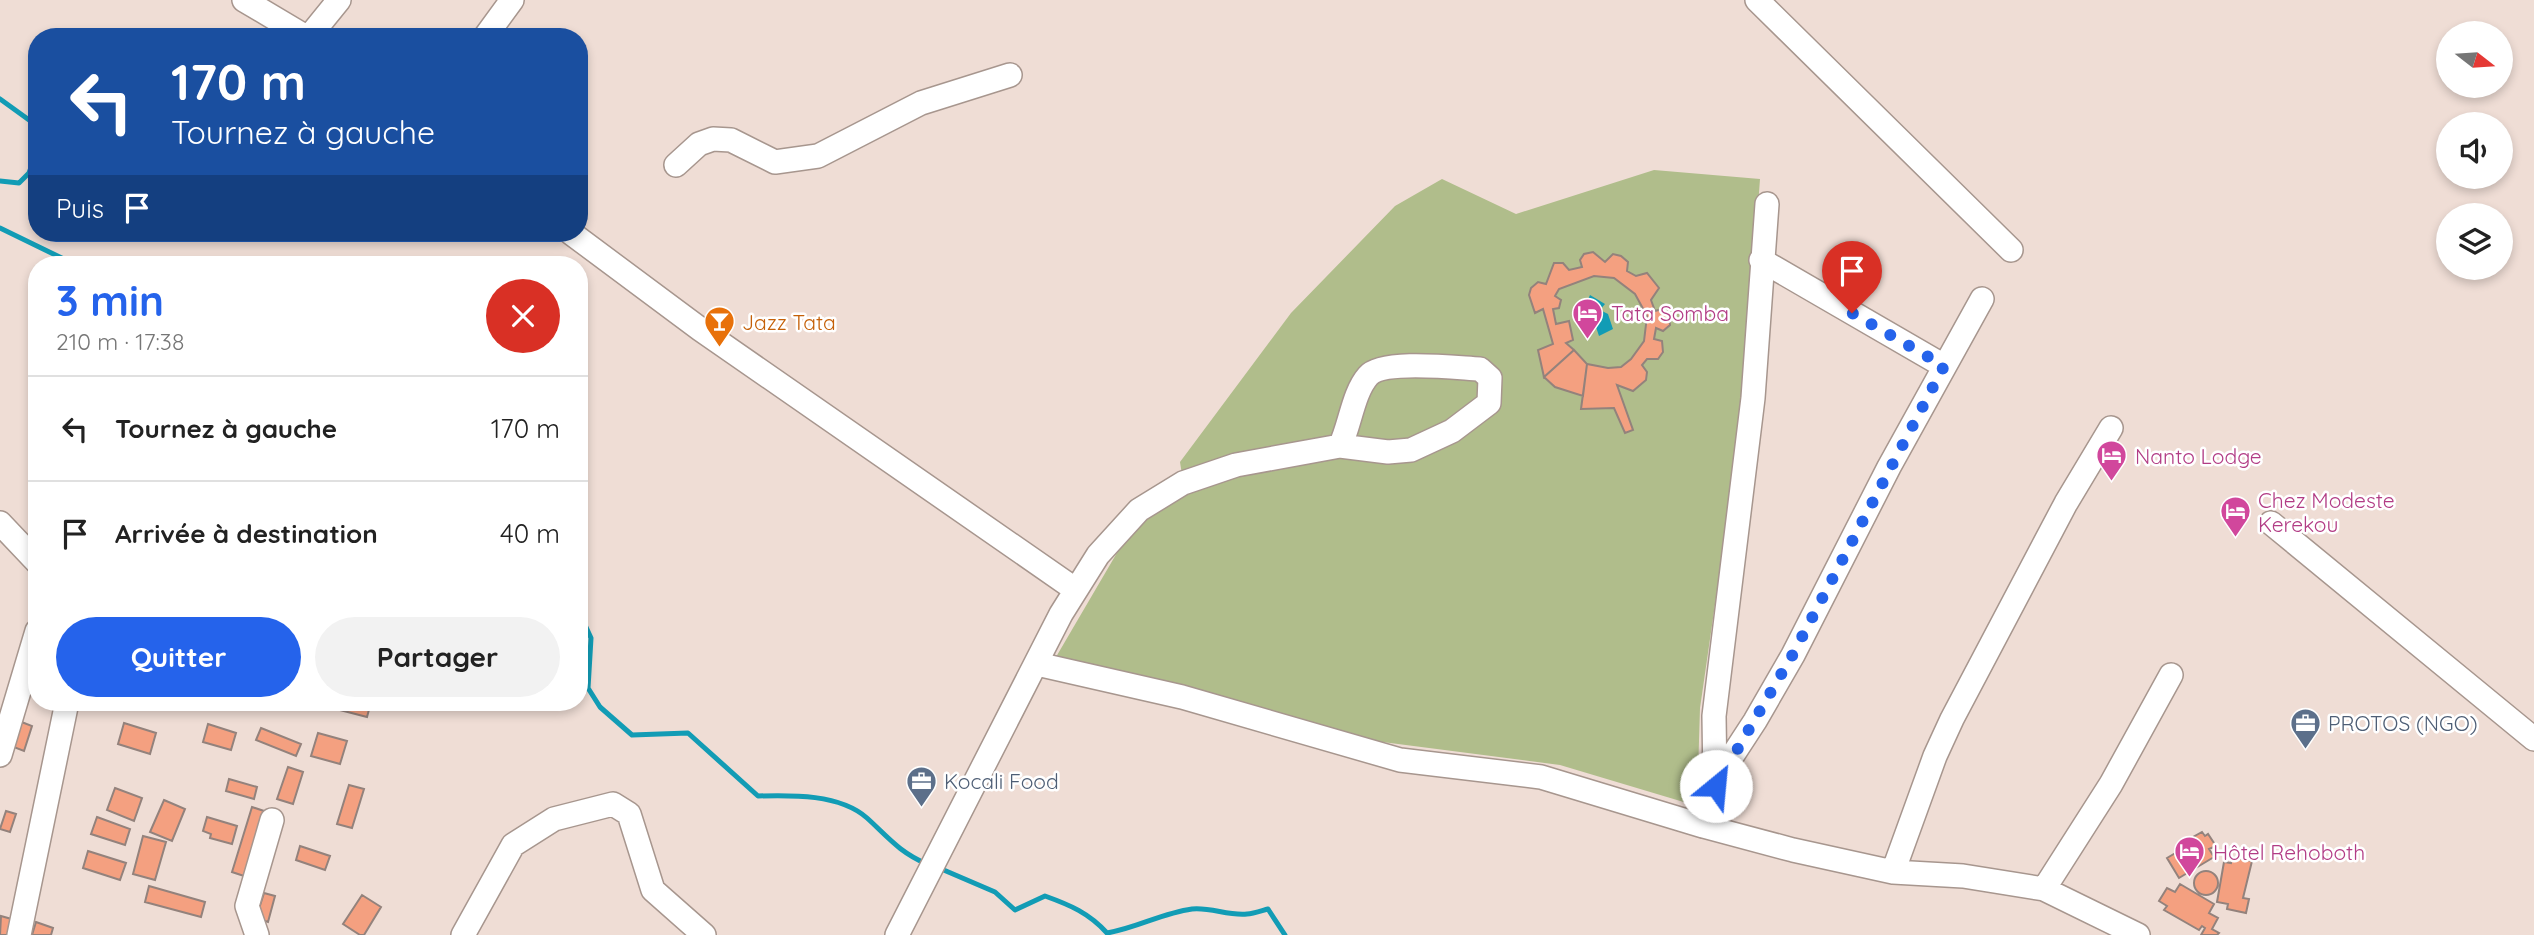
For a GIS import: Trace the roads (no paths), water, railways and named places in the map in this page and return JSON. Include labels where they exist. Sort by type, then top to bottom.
[{"type":"street","points":[[244,0],[292,28]]},
{"type":"street","points":[[316,28],[339,0]]},
{"type":"street","points":[[492,28],[512,0]]},
{"type":"street","points":[[1757,0],[2011,250]]},
{"type":"street","points":[[677,165],[699,144],[713,139],[731,141],[775,162],[818,156],[921,103],[1010,75]]},
{"type":"street","points":[[1716,786],[1714,716],[1753,398],[1767,204]]},
{"type":"street","points":[[583,242],[746,361],[1076,590]]},
{"type":"street","points":[[1761,260],[1944,366]]},
{"type":"street","points":[[1703,827],[1716,786],[1793,654],[1982,299]]},
{"type":"street","points":[[897,935],[1076,590],[1098,555],[1127,521],[1165,492],[1221,468],[1340,446],[1388,452],[1412,450],[1452,431],[1489,404],[1490,378],[1480,369],[1394,367],[1377,370],[1368,376],[1362,387],[1340,446]]},
{"type":"street","points":[[1893,872],[1935,756],[1952,719],[2066,503],[2111,428]]},
{"type":"street","points":[[0,523],[28,553]]},
{"type":"street","points":[[2271,523],[2534,739]]},
{"type":"street","points":[[0,755],[28,661]]},
{"type":"street","points":[[1037,664],[1182,697],[1400,760],[1541,777],[1703,827],[1893,872],[1963,876],[2045,889],[2138,935]]},
{"type":"street","points":[[2045,889],[2111,784],[2171,675]]},
{"type":"street","points":[[19,935],[65,711]]},
{"type":"street","points":[[463,935],[513,845],[554,820],[613,804],[629,814],[653,890],[704,935]]},
{"type":"street","points":[[257,935],[247,906],[272,820]]},
{"type":"water","points":[[1590,295],[1605,304],[1600,310],[1608,314],[1613,329],[1599,336],[1593,318],[1583,311]]},
{"type":"waterway","points":[[0,99],[28,119]]},
{"type":"waterway","points":[[0,181],[19,183],[28,174]]},
{"type":"waterway","points":[[0,228],[28,242]]},
{"type":"waterway","points":[[29,242],[58,256]]},
{"type":"waterway","points":[[588,632],[591,638],[588,688]]},
{"type":"waterway","points":[[588,688],[600,707],[632,735],[688,733],[758,796],[815,798],[843,804],[867,818],[901,849],[927,864]]},
{"type":"waterway","points":[[939,868],[995,892],[1015,910],[1045,896],[1054,899],[1086,915],[1107,933],[1192,909],[1240,914],[1252,914],[1268,909],[1285,935]]},
{"type":"place","name":"Tata Somba","points":[[1588,340]]},
{"type":"place","name":"Jazz Tata","points":[[719,349]]},
{"type":"place","name":"Nanto Lodge","points":[[2112,483]]},
{"type":"place","name":"Chez Modeste Kerekou","points":[[2235,539]]},
{"type":"place","name":"PROTOS (NGO)","points":[[2305,750]]},
{"type":"place","name":"Kocali Food","points":[[921,808]]},
{"type":"place","name":"Hôtel Rehoboth","points":[[2190,879]]}]
